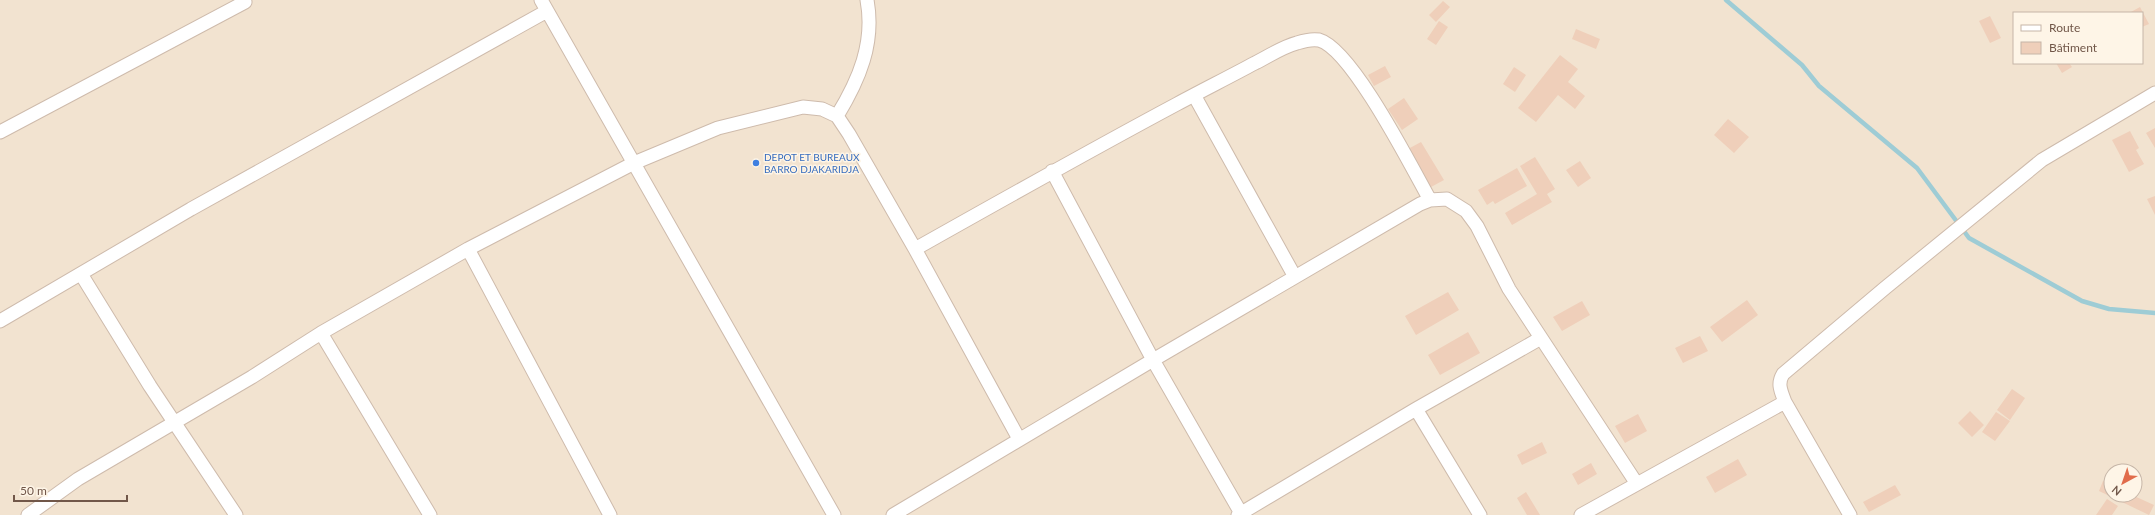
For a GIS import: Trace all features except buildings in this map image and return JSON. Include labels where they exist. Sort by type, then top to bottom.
[{"type":"street","points":[[838,116],[862,71],[868,35],[867,0]]},
{"type":"street","points":[[0,132],[246,2]]},
{"type":"street","points":[[0,320],[544,5],[834,515]]},
{"type":"street","points":[[915,249],[1052,171],[1194,95],[1296,43],[1318,40],[1327,43],[1358,75],[1430,200]]},
{"type":"street","points":[[1850,515],[1785,402],[1779,388],[1779,383],[1783,374],[1885,288],[2042,160],[2155,93]]},
{"type":"street","points":[[1194,95],[1295,277]]},
{"type":"street","points":[[28,515],[78,479],[174,421],[252,377],[321,333],[468,249],[634,163],[718,128],[803,107],[822,109],[838,116],[915,249],[1019,439]]},
{"type":"street","points":[[1052,171],[1153,360],[1241,514],[1416,409],[1541,338]]},
{"type":"street","points":[[892,515],[1153,360],[1430,200],[1447,200],[1466,211],[1477,226],[1509,289],[1637,484]]},
{"type":"street","points":[[468,249],[610,515]]},
{"type":"street","points":[[81,274],[124,344],[236,515]]},
{"type":"street","points":[[321,333],[430,515]]},
{"type":"street","points":[[1581,515],[1785,402]]},
{"type":"street","points":[[1416,409],[1480,515]]},
{"type":"shaded area","points":[[0,0],[2155,0],[2155,515],[0,515]]},
{"type":"waterway","points":[[1726,0],[1802,65],[1819,86],[1917,168],[1969,238],[2082,301],[2109,309],[2155,313]]},
{"type":"place","name":"DEPOT ET BUREAUX BARRO DJAKARIDJA","points":[[756,163]]}]
